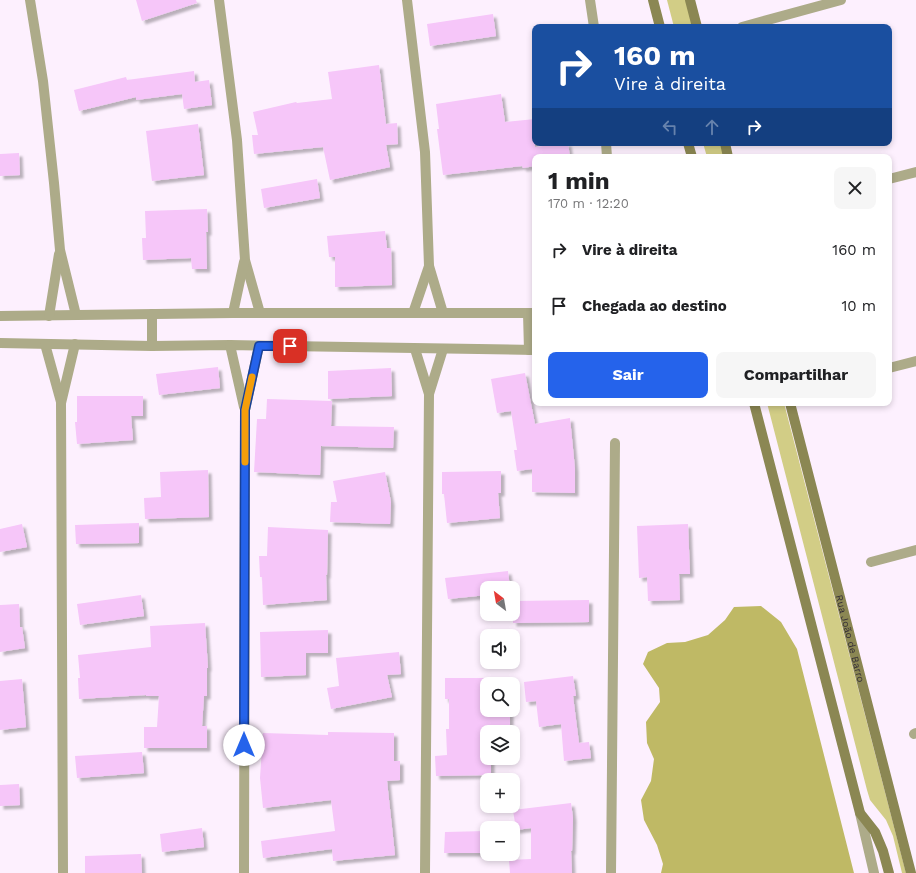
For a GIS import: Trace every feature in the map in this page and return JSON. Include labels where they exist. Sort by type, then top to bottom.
[{"type":"street","points":[[30,0],[43,80],[60,250],[76,315]]},
{"type":"street","points":[[219,0],[237,140],[245,260],[260,313]]},
{"type":"street","points":[[407,0],[425,152],[429,266],[443,313]]},
{"type":"street","points":[[590,0],[594,24]]},
{"type":"street","points":[[653,0],[659,24]]},
{"type":"street","points":[[690,0],[696,24]]},
{"type":"street","points":[[753,24],[841,0]]},
{"type":"street","points":[[892,178],[916,172]]},
{"type":"street","points":[[49,316],[60,250]]},
{"type":"street","points":[[233,313],[245,260]]},
{"type":"street","points":[[413,313],[429,266]]},
{"type":"street","points":[[0,316],[233,313],[532,313],[532,350],[230,345],[152,346],[0,344]]},
{"type":"street","points":[[152,314],[152,346]]},
{"type":"street","points":[[45,344],[61,403]]},
{"type":"street","points":[[63,873],[61,403],[76,344]]},
{"type":"street","points":[[230,345],[245,410]]},
{"type":"street","points":[[244,873],[245,410],[259,346]]},
{"type":"street","points":[[414,348],[429,394]]},
{"type":"street","points":[[425,873],[429,394],[443,349]]},
{"type":"street","points":[[892,367],[916,361]]},
{"type":"street","points":[[755,406],[860,813],[874,873]]},
{"type":"street","name":"Rua João de Barro","points":[[791,406],[911,873]]},
{"type":"street","points":[[610,873],[615,444]]},
{"type":"street","points":[[871,562],[916,550]]},
{"type":"street","points":[[860,813],[875,832],[883,851],[889,873]]},
{"type":"shaded area","points":[[667,0],[687,0],[693,24],[673,24]]},
{"type":"shaded area","points":[[704,146],[724,146],[725,154],[706,154]]},
{"type":"shaded area","points":[[768,406],[785,406],[906,873],[902,873],[893,836],[886,820],[870,800]]},
{"type":"shaded area","points":[[761,606],[781,622],[797,649],[854,873],[661,873],[663,864],[657,845],[644,820],[641,800],[651,781],[654,759],[647,743],[646,722],[660,702],[659,688],[643,664],[648,652],[667,643],[685,642],[708,635],[725,620],[734,607]]},
{"type":"building","points":[[136,0],[196,0],[197,3],[142,21]]},
{"type":"building","points":[[493,14],[496,36],[430,46],[427,24]]},
{"type":"building","points":[[379,65],[386,124],[397,123],[398,144],[386,145],[390,167],[330,180],[323,147],[254,154],[252,135],[258,135],[253,112],[296,102],[332,99],[328,72]]},
{"type":"building","points":[[194,71],[195,82],[209,80],[212,105],[184,109],[182,94],[136,100],[136,97],[79,111],[74,90],[126,77],[127,80]]},
{"type":"building","points":[[501,94],[505,122],[532,119],[532,146],[568,146],[570,154],[532,154],[532,166],[523,168],[522,166],[443,175],[437,129],[439,129],[436,104]]},
{"type":"building","points":[[198,124],[204,175],[152,181],[146,131]]},
{"type":"building","points":[[19,153],[20,175],[0,176],[0,154]]},
{"type":"building","points":[[317,179],[320,198],[264,208],[261,189]]},
{"type":"building","points":[[207,209],[207,269],[192,269],[191,258],[143,260],[142,238],[146,238],[145,211]]},
{"type":"building","points":[[385,231],[387,248],[391,248],[392,285],[335,287],[335,257],[329,257],[327,236]]},
{"type":"building","points":[[218,367],[220,388],[159,395],[156,374]]},
{"type":"building","points":[[391,368],[392,396],[328,399],[328,371]]},
{"type":"building","points":[[525,373],[535,424],[570,418],[575,469],[575,493],[532,492],[532,469],[517,471],[514,450],[517,450],[511,411],[497,413],[491,379]]},
{"type":"building","points":[[77,396],[143,396],[143,416],[131,416],[133,440],[77,444],[75,422],[77,422]]},
{"type":"building","points":[[267,399],[332,401],[331,426],[394,427],[393,448],[321,446],[320,475],[254,472],[257,419],[266,419]]},
{"type":"building","points":[[208,470],[209,517],[145,519],[144,498],[161,497],[160,472]]},
{"type":"building","points":[[501,471],[501,493],[498,493],[500,518],[447,523],[444,494],[442,494],[442,472]]},
{"type":"building","points":[[385,472],[391,502],[390,524],[330,522],[331,502],[337,502],[333,481]]},
{"type":"building","points":[[139,523],[139,543],[76,544],[75,525]]},
{"type":"building","points":[[22,524],[27,547],[0,552],[0,529]]},
{"type":"building","points":[[688,524],[690,574],[679,574],[680,600],[648,601],[647,577],[639,578],[637,526]]},
{"type":"building","points":[[268,527],[328,530],[326,575],[327,600],[263,605],[262,577],[260,577],[259,556],[267,556]]},
{"type":"building","points":[[508,571],[509,581],[480,581],[480,596],[448,599],[445,578]]},
{"type":"building","points":[[141,595],[144,616],[80,625],[77,604]]},
{"type":"building","points":[[589,600],[589,622],[513,623],[513,621],[520,621],[520,601]]},
{"type":"building","points":[[19,604],[20,627],[22,627],[25,648],[0,652],[0,605]]},
{"type":"building","points":[[205,623],[208,668],[207,696],[204,696],[202,726],[207,726],[207,748],[144,748],[144,727],[157,727],[159,696],[146,695],[79,699],[78,678],[80,678],[78,655],[151,647],[150,626]]},
{"type":"building","points":[[328,630],[328,653],[306,653],[306,675],[261,677],[260,632]]},
{"type":"building","points":[[399,652],[401,674],[387,675],[392,697],[331,709],[327,688],[339,686],[336,658]]},
{"type":"building","points":[[573,676],[576,696],[573,696],[579,743],[589,742],[591,758],[564,761],[561,724],[539,727],[536,701],[526,702],[524,682]]},
{"type":"building","points":[[445,678],[480,678],[480,717],[510,717],[510,725],[480,725],[480,765],[491,765],[491,773],[480,773],[480,775],[436,776],[435,756],[447,755],[446,729],[449,729],[449,699],[445,699]]},
{"type":"building","points":[[22,679],[26,727],[0,730],[0,681]]},
{"type":"building","points":[[328,732],[394,733],[394,761],[400,761],[400,780],[387,781],[395,855],[333,861],[332,849],[263,858],[261,841],[335,831],[331,800],[263,808],[260,778],[263,733],[328,735]]},
{"type":"building","points":[[142,752],[144,773],[77,778],[75,756]]},
{"type":"building","points":[[19,784],[20,805],[0,806],[0,785]]},
{"type":"building","points":[[571,803],[573,818],[571,851],[572,873],[510,873],[509,861],[531,859],[531,828],[520,829],[520,821],[515,821],[513,813],[520,813],[520,809]]},
{"type":"building","points":[[202,828],[204,847],[162,852],[160,834]]},
{"type":"building","points":[[480,831],[480,853],[444,853],[445,832]]},
{"type":"building","points":[[141,854],[142,873],[85,873],[85,856]]},
{"type":"slow traffic","points":[[245,462],[245,410],[252,377]]},
{"type":"route","points":[[244,745],[245,410],[259,346],[290,346]]}]
